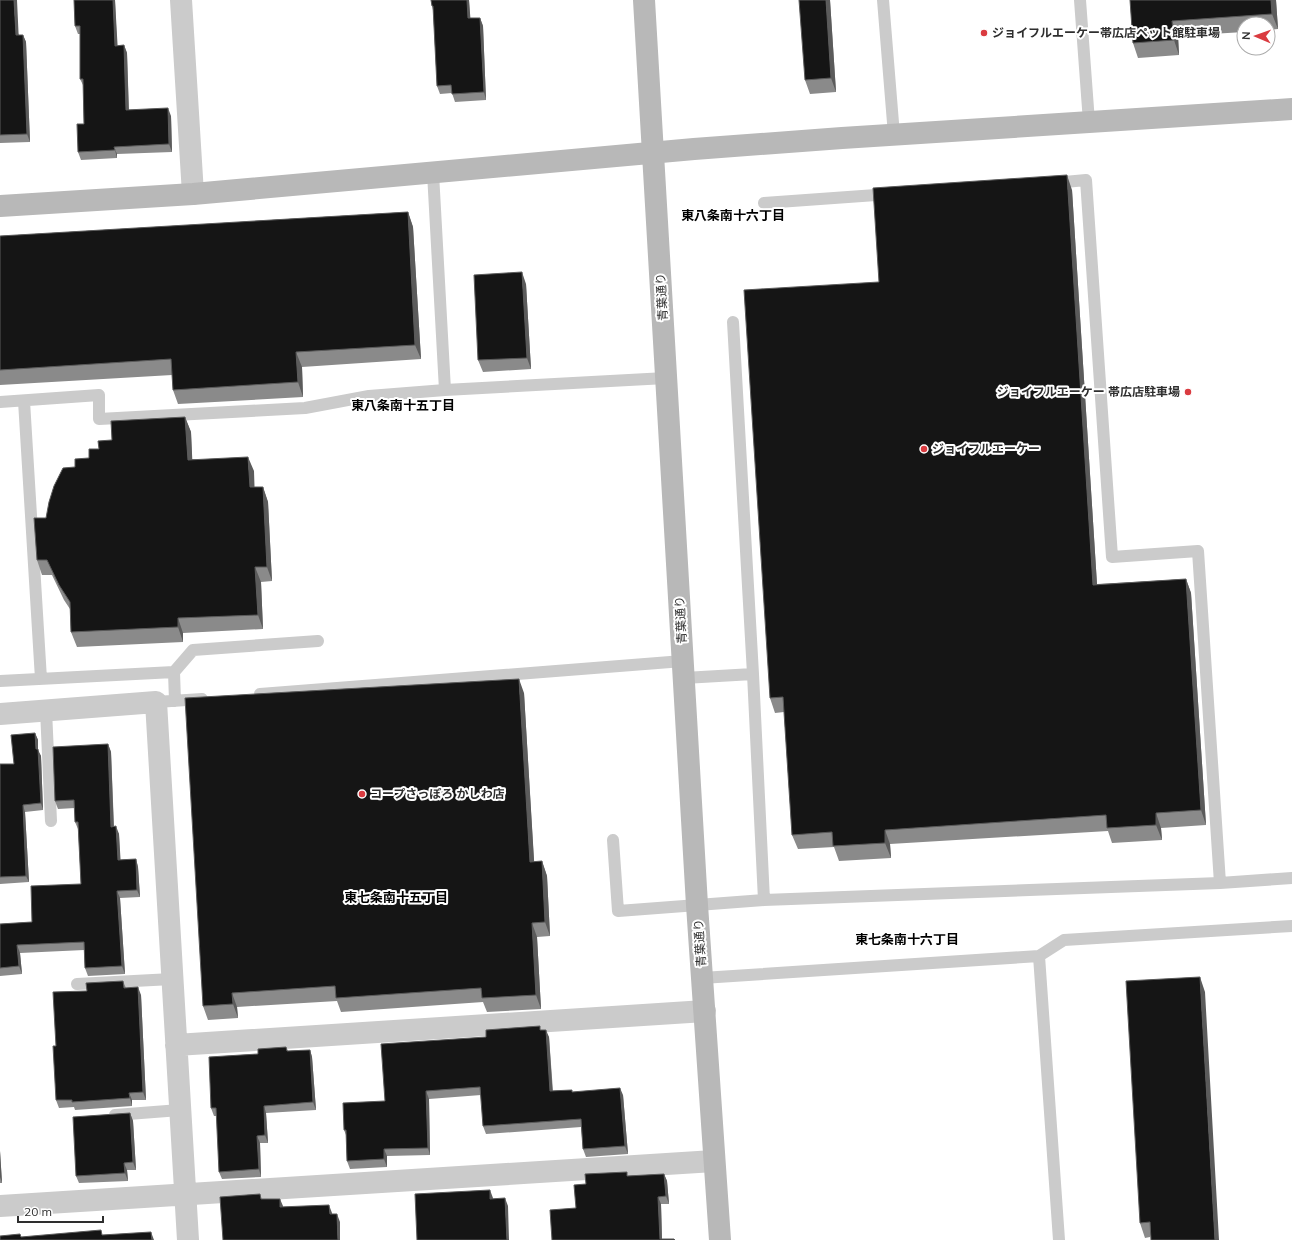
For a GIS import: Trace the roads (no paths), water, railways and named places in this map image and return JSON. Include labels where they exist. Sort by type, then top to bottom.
[{"type":"street","points":[[181,0],[193,194]]},
{"type":"street","name":"青葉通り","points":[[644,0],[697,905],[720,1240]]},
{"type":"street","points":[[0,206],[193,194],[654,152],[1292,109]]},
{"type":"street","points":[[0,714],[165,702],[172,979],[188,1240]]},
{"type":"street","points":[[176,1045],[704,1011]]},
{"type":"street","points":[[0,1206],[714,1161]]},
{"type":"lane","points":[[883,0],[894,135]]},
{"type":"lane","points":[[1080,0],[1089,122]]},
{"type":"lane","points":[[433,173],[445,390]]},
{"type":"lane","points":[[1039,184],[1086,180],[1112,557],[1198,551],[1220,882]]},
{"type":"lane","points":[[764,203],[906,193]]},
{"type":"lane","points":[[733,322],[754,674],[764,900]]},
{"type":"lane","points":[[0,402],[99,395],[99,419],[305,408],[369,396],[445,390],[666,378]]},
{"type":"lane","points":[[24,400],[41,679]]},
{"type":"lane","points":[[213,698],[165,702],[174,672],[194,650],[318,641]]},
{"type":"lane","points":[[251,695],[684,669],[754,674]]},
{"type":"lane","points":[[0,681],[174,672]]},
{"type":"lane","points":[[46,710],[51,821]]},
{"type":"lane","points":[[613,840],[618,911],[764,900],[1292,878]]},
{"type":"lane","points":[[702,978],[1039,956],[1064,940],[1292,926]]},
{"type":"lane","points":[[1039,956],[1059,1240]]},
{"type":"lane","points":[[77,984],[172,979]]},
{"type":"lane","points":[[103,1115],[180,1110]]},
{"type":"place","name":"ジョイフルエーケー帯広店ペット館駐車場","points":[[984,33]]},
{"type":"place","name":"ジョイフルエーケー 帯広店駐車場","points":[[1188,392]]},
{"type":"place","name":"ジョイフルエーケー","points":[[924,449]]},
{"type":"place","name":"コープさっぽろ かしわ店","points":[[362,794]]},
{"type":"district","name":"東八条南十六丁目","points":[[733,215]]},
{"type":"district","name":"東八条南十五丁目","points":[[403,405]]},
{"type":"district","name":"東七条南十五丁目","points":[[396,897]]},
{"type":"district","name":"東七条南十六丁目","points":[[907,939]]}]
